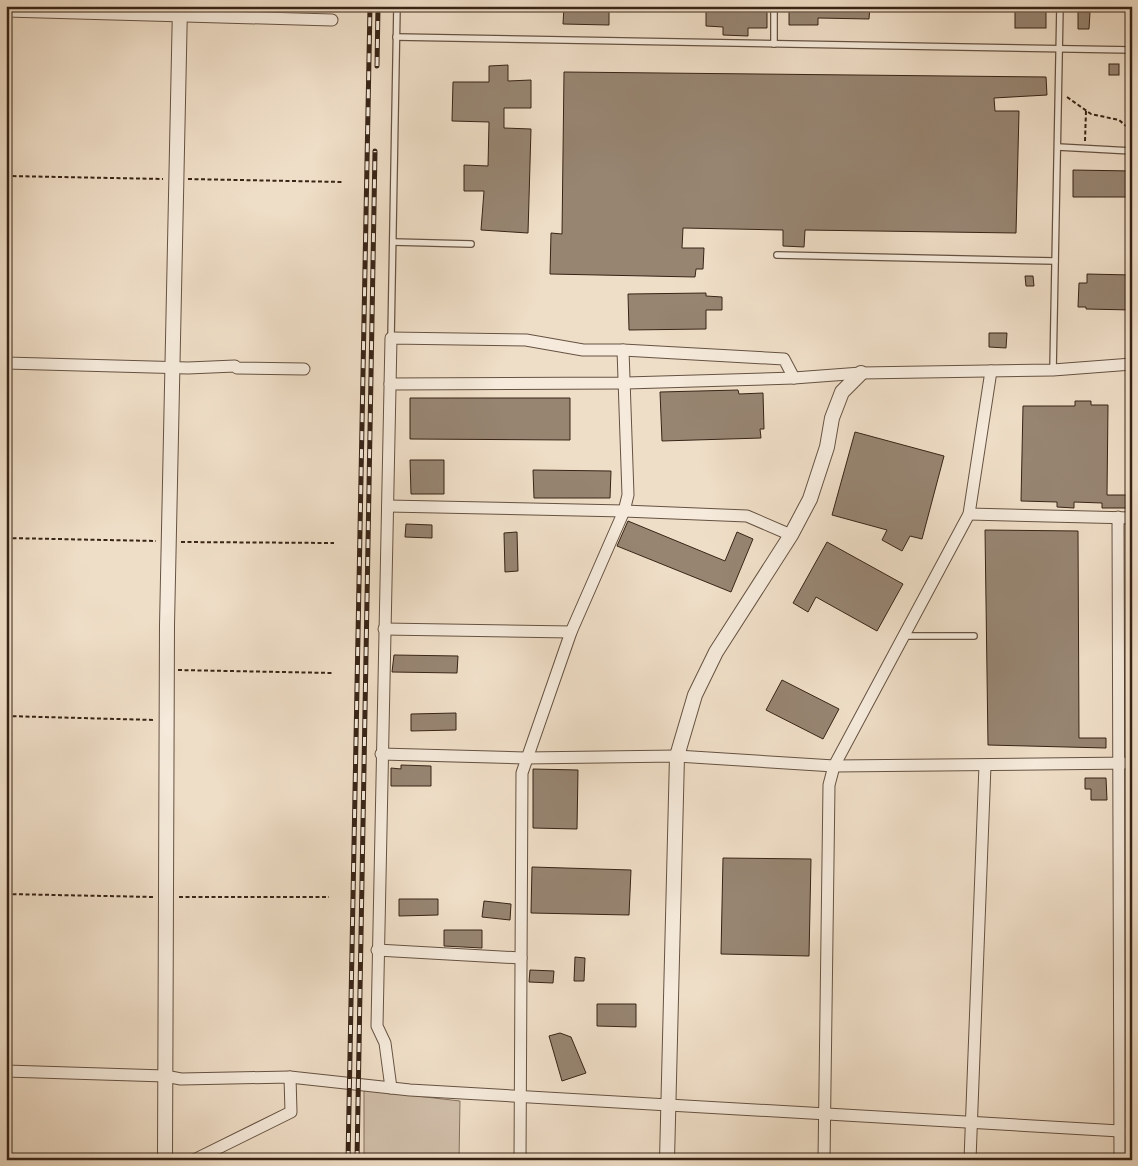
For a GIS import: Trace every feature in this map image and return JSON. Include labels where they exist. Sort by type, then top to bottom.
[{"type":"street","points":[[6,11],[180,11],[332,20]]},
{"type":"street","points":[[165,1160],[166,670],[180,11]]},
{"type":"street","points":[[392,1088],[385,1043],[377,1026],[377,950],[391,338],[526,340],[583,350],[623,350],[784,359],[794,378]]},
{"type":"street","points":[[520,1160],[522,773],[525,758],[571,632],[624,511],[628,495],[626,383],[623,350]]},
{"type":"street","points":[[6,363],[304,368]]},
{"type":"street","points":[[390,384],[626,383],[794,378],[861,373],[1053,370],[1132,364]]},
{"type":"street","points":[[824,1160],[829,785],[834,766],[970,514],[991,371]]},
{"type":"street","points":[[666,1160],[677,756],[695,695],[716,652],[791,535],[810,499],[827,447],[832,418],[842,392],[861,373]]},
{"type":"street","points":[[388,506],[624,511],[747,516],[791,535]]},
{"type":"street","points":[[970,514],[1132,518]]},
{"type":"street","points":[[1118,517],[1120,1131],[1126,1144],[1120,1160]]},
{"type":"street","points":[[384,629],[571,632]]},
{"type":"street","points":[[381,754],[525,758],[677,756],[834,766],[1132,763]]},
{"type":"street","points":[[970,1160],[985,765]]},
{"type":"street","points":[[377,950],[521,958]]},
{"type":"street","points":[[6,1072],[165,1076],[181,1079],[290,1077],[392,1088],[1120,1131]]},
{"type":"street","points":[[194,1160],[291,1112],[290,1077]]},
{"type":"lane","points":[[391,338],[397,6]]},
{"type":"lane","points":[[774,6],[774,44]]},
{"type":"lane","points":[[1053,370],[1060,6]]},
{"type":"lane","points":[[396,37],[1132,50]]},
{"type":"lane","points":[[1058,147],[1132,151]]},
{"type":"lane","points":[[393,242],[472,244]]},
{"type":"lane","points":[[777,255],[1055,261]]},
{"type":"lane","points":[[904,636],[974,636]]},
{"type":"path","points":[[1059,95],[1071,98],[1086,111],[1119,120],[1132,131]]},
{"type":"path","points":[[1084,148],[1086,111]]},
{"type":"path","points":[[166,670],[333,673]]},
{"type":"path","points":[[6,716],[166,721]]},
{"type":"shaded area","points":[[364,1090],[460,1101],[459,1160],[364,1160]]},
{"type":"building","points":[[564,6],[609,6],[609,25],[563,24]]},
{"type":"building","points":[[706,6],[767,6],[767,28],[748,28],[748,36],[723,35],[723,27],[706,26]]},
{"type":"building","points":[[789,6],[870,6],[869,19],[818,18],[818,25],[789,25]]},
{"type":"building","points":[[1015,6],[1046,6],[1046,28],[1015,28]]},
{"type":"building","points":[[1078,12],[1090,12],[1089,29],[1078,29]]},
{"type":"building","points":[[1109,64],[1119,64],[1119,75],[1109,75]]},
{"type":"building","points":[[508,65],[508,81],[531,80],[531,108],[504,108],[504,128],[531,129],[528,233],[481,230],[484,191],[464,191],[464,165],[488,166],[489,122],[452,121],[453,82],[489,82],[489,66]]},
{"type":"building","points":[[564,72],[1046,77],[1047,95],[994,98],[995,111],[1019,111],[1016,233],[805,230],[804,247],[783,246],[783,230],[683,228],[682,248],[704,248],[703,269],[696,269],[695,277],[550,274],[551,233],[562,234]]},
{"type":"building","points":[[1073,170],[1132,171],[1132,197],[1073,197]]},
{"type":"building","points":[[1087,274],[1132,275],[1132,310],[1086,309],[1086,307],[1078,307],[1079,283],[1087,283]]},
{"type":"building","points":[[1025,276],[1033,276],[1034,286],[1026,286]]},
{"type":"building","points":[[706,293],[706,296],[722,297],[722,310],[706,310],[706,329],[629,330],[628,294]]},
{"type":"building","points":[[989,333],[1007,333],[1006,348],[989,347]]},
{"type":"building","points":[[738,390],[739,394],[763,393],[764,429],[760,429],[761,438],[662,441],[660,392]]},
{"type":"building","points":[[410,398],[570,398],[570,440],[410,439]]},
{"type":"building","points":[[1075,401],[1091,401],[1091,405],[1108,405],[1107,495],[1132,495],[1132,508],[1102,508],[1102,503],[1074,502],[1074,508],[1057,507],[1057,502],[1021,501],[1023,406],[1075,406]]},
{"type":"building","points":[[855,432],[944,456],[922,539],[910,536],[902,551],[882,540],[887,530],[832,515]]},
{"type":"building","points":[[410,460],[444,460],[444,494],[411,494]]},
{"type":"building","points":[[533,470],[611,471],[610,498],[534,498]]},
{"type":"building","points":[[628,521],[725,561],[737,532],[753,539],[731,592],[617,546]]},
{"type":"building","points":[[406,524],[432,525],[432,538],[405,537]]},
{"type":"building","points":[[985,530],[1078,531],[1079,738],[1106,738],[1106,748],[988,745]]},
{"type":"building","points":[[517,532],[518,571],[505,572],[504,533]]},
{"type":"building","points":[[827,542],[903,584],[877,631],[816,597],[808,612],[793,603]]},
{"type":"building","points":[[394,655],[458,656],[457,673],[392,672]]},
{"type":"building","points":[[782,680],[839,709],[823,739],[766,710]]},
{"type":"building","points":[[456,713],[456,730],[411,731],[411,714]]},
{"type":"building","points":[[401,765],[431,766],[431,786],[391,786],[391,768],[401,769]]},
{"type":"building","points":[[533,769],[578,770],[577,829],[533,828]]},
{"type":"building","points":[[1085,778],[1106,778],[1107,800],[1091,800],[1091,789],[1085,789]]},
{"type":"building","points":[[723,858],[811,859],[809,956],[721,954]]},
{"type":"building","points":[[532,867],[631,870],[629,915],[531,913]]},
{"type":"building","points":[[399,899],[438,899],[438,915],[399,916]]},
{"type":"building","points":[[484,901],[511,904],[510,920],[482,917]]},
{"type":"building","points":[[444,930],[482,930],[482,948],[444,946]]},
{"type":"building","points":[[575,957],[585,958],[584,981],[574,981]]},
{"type":"building","points":[[530,970],[554,971],[553,983],[529,982]]},
{"type":"building","points":[[597,1004],[636,1004],[636,1027],[597,1026]]},
{"type":"building","points":[[560,1033],[571,1037],[586,1073],[562,1081],[549,1036]]},
{"type":"railway","points":[[348,1160],[370,6]]},
{"type":"railway","points":[[377,66],[378,6]]},
{"type":"railway","points":[[357,1160],[375,151]]}]
